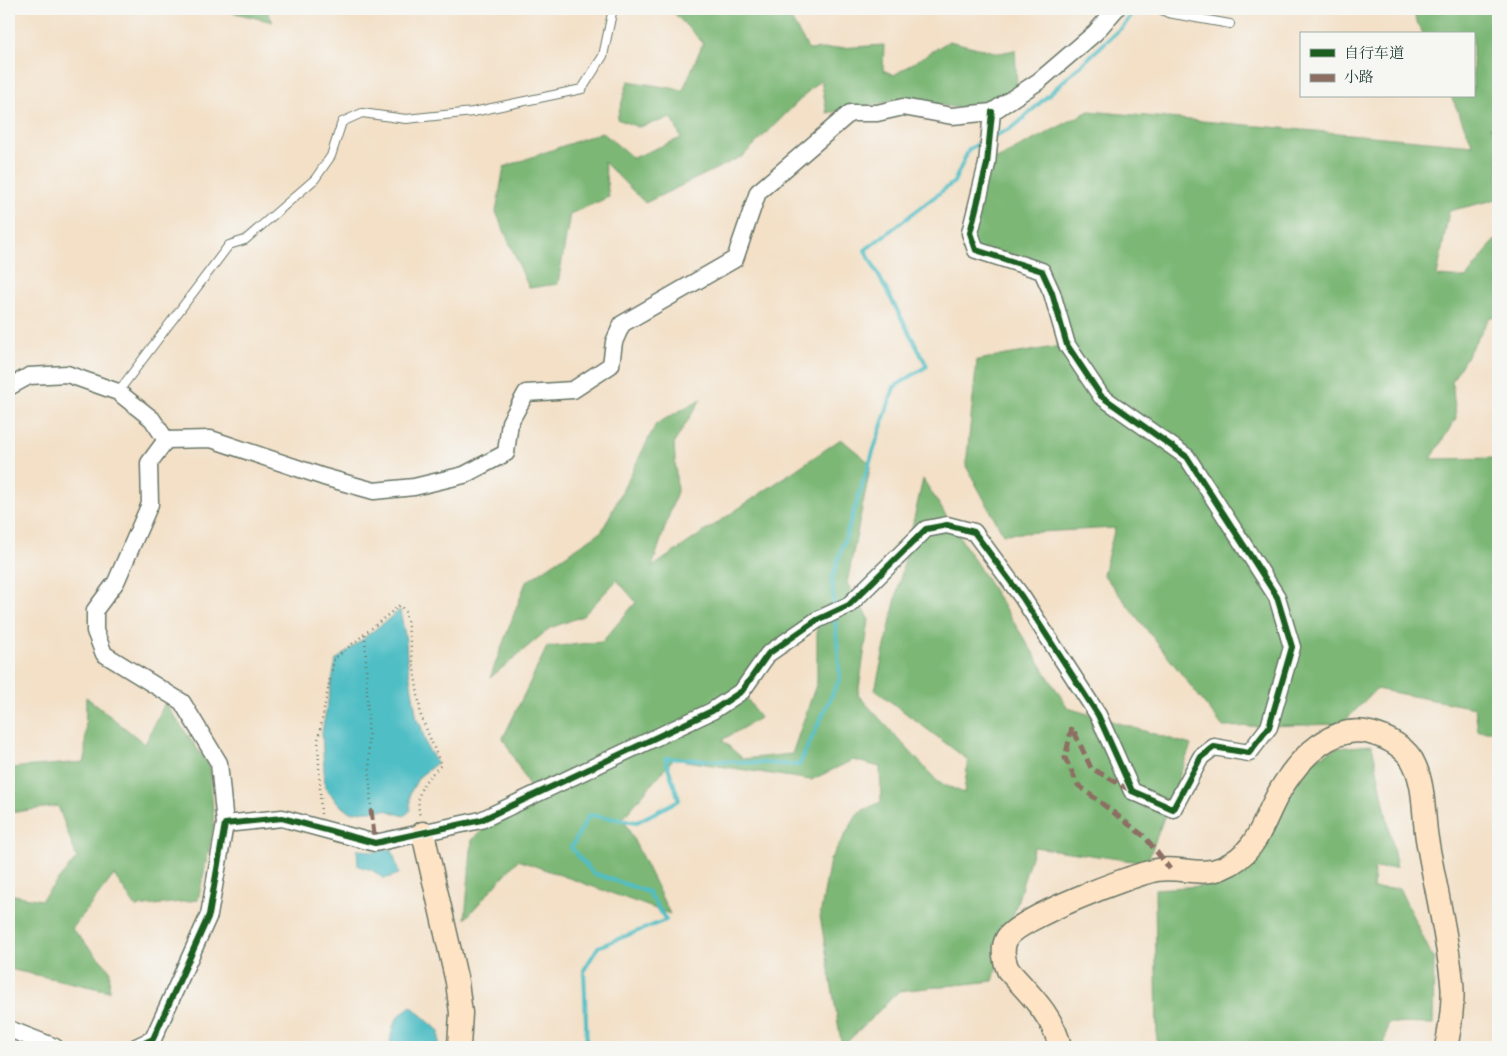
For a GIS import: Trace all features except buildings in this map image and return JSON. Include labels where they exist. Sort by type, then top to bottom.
[{"type":"street","points":[[166,440],[210,439],[324,477],[374,491],[414,487],[464,475],[506,453],[510,422],[526,393],[573,390],[611,365],[614,342],[622,324],[734,259],[758,192],[850,113],[877,112],[903,107],[952,116],[992,112],[1053,69],[1095,33],[1116,9]]},
{"type":"street","points":[[225,824],[282,818],[375,843],[481,820],[712,711],[742,691],[768,654],[817,620],[849,605],[926,529],[947,525],[974,532],[1022,597],[1098,715],[1132,791],[1173,809],[1201,757],[1214,748],[1249,753],[1270,727],[1292,647],[1277,597],[1186,457],[1101,396],[1067,345],[1052,293],[1042,270],[976,250],[970,233],[987,164],[992,112]]},
{"type":"street","points":[[9,387],[29,376],[66,374],[118,392],[152,419],[166,440]]},
{"type":"street","points":[[136,1047],[153,1039],[209,915],[225,824],[219,763],[182,702],[104,654],[95,631],[95,610],[116,582],[150,504],[149,463],[166,440]]},
{"type":"street","points":[[1060,1047],[1055,1028],[1048,1015],[1008,970],[1004,961],[1004,949],[1008,937],[1021,925],[1083,896],[1138,875],[1170,869],[1204,873],[1221,869],[1238,860],[1250,850],[1283,784],[1307,756],[1331,737],[1354,730],[1386,738],[1404,751],[1415,764],[1420,780],[1428,846],[1452,983],[1446,1047]]},
{"type":"street","points":[[423,833],[457,982],[461,1013],[459,1047]]},
{"type":"street","points":[[9,1029],[55,1047]]},
{"type":"lane","points":[[118,392],[229,245],[245,240],[315,179],[331,156],[342,122],[362,113],[406,119],[473,112],[582,89],[603,56],[614,9]]},
{"type":"lane","points":[[1160,9],[1168,13],[1230,24]]},
{"type":"path","points":[[322,829],[318,740],[334,659],[366,635],[400,605],[406,613],[421,716],[441,765],[425,780],[417,802],[423,833]]},
{"type":"path","points":[[366,635],[371,810]]},
{"type":"green space","points":[[226,9],[266,9],[273,22],[227,11]]},
{"type":"green space","points":[[785,9],[809,50],[884,45],[883,70],[894,75],[949,41],[999,53],[1015,50],[1017,86],[987,103],[958,108],[904,99],[827,113],[821,79],[743,156],[645,203],[604,162],[609,197],[570,214],[558,284],[529,288],[496,212],[504,167],[602,132],[633,158],[681,138],[672,118],[638,127],[617,119],[628,81],[683,90],[703,43],[671,10]]},
{"type":"green space","points":[[1412,9],[1498,9],[1498,129],[1490,127],[1498,138],[1498,199],[1449,211],[1437,276],[1466,278],[1495,240],[1498,240],[1498,319],[1490,317],[1452,381],[1456,418],[1431,459],[1498,458],[1498,731],[1478,731],[1475,708],[1376,689],[1342,724],[1223,727],[1103,574],[1115,528],[1003,534],[966,466],[977,360],[1066,345],[1042,271],[976,250],[970,233],[987,164],[1089,111],[1473,145],[1452,98],[1474,98],[1474,32],[1421,32]]},
{"type":"green space","points":[[701,399],[674,443],[677,491],[652,567],[841,439],[871,464],[847,583],[869,620],[858,695],[938,782],[964,793],[968,760],[875,690],[923,479],[1068,708],[1191,745],[1147,863],[1034,847],[993,981],[899,991],[842,1047],[820,916],[830,860],[859,812],[881,802],[880,767],[853,760],[811,780],[673,759],[623,818],[670,914],[518,860],[465,919],[472,840],[529,786],[503,738],[547,647],[602,642],[636,602],[617,580],[583,616],[550,628],[490,678],[526,582],[602,531],[656,424]],"holes":[[[817,620],[817,682],[792,754],[743,759],[722,740],[760,718],[742,691],[768,654]]]},
{"type":"green space","points":[[86,697],[145,744],[165,703],[210,767],[214,826],[198,900],[136,907],[114,875],[72,929],[110,970],[109,991],[9,969],[9,894],[41,900],[77,858],[58,806],[9,813],[9,768],[85,762]]},
{"type":"green space","points":[[1372,745],[1397,867],[1374,869],[1373,889],[1399,888],[1434,960],[1433,1024],[1388,1023],[1384,1047],[1157,1047],[1155,889],[1201,886],[1238,872],[1292,788],[1313,761],[1336,748]]},
{"type":"water","points":[[400,610],[417,720],[421,726],[427,747],[437,763],[419,777],[410,793],[410,811],[404,816],[386,810],[350,812],[340,805],[325,788],[322,732],[336,660]]},
{"type":"water","points":[[357,849],[374,852],[392,849],[399,874],[384,879],[372,870],[358,866]]},
{"type":"water","points":[[411,1006],[439,1031],[439,1047],[396,1047],[390,1042],[396,1021]]},
{"type":"waterway","points":[[995,136],[1015,126],[1124,25],[1136,9]]},
{"type":"waterway","points":[[834,607],[832,579],[894,387],[927,366],[865,250],[954,182],[969,149],[984,141]]},
{"type":"waterway","points":[[587,1047],[584,970],[598,947],[666,920],[648,892],[593,873],[571,848],[589,815],[637,822],[679,800],[665,758],[799,765],[840,678],[835,616]]},
{"type":"marked path","points":[[1130,790],[1091,768],[1072,727],[1065,758],[1078,785],[1145,837],[1170,869]]},
{"type":"marked path","points":[[371,810],[375,843]]},
{"type":"cycle path","points":[[136,1047],[153,1039],[209,915],[225,824],[282,818],[375,843],[481,820],[712,711],[742,691],[768,654],[817,620],[849,605],[926,529],[947,525],[974,532],[1022,597],[1098,715],[1132,791],[1173,809],[1201,757],[1214,747],[1249,753],[1269,727],[1292,647],[1277,597],[1187,457],[1101,396],[1067,345],[1052,293],[1042,271],[976,250],[970,233],[987,164],[992,112]]}]
